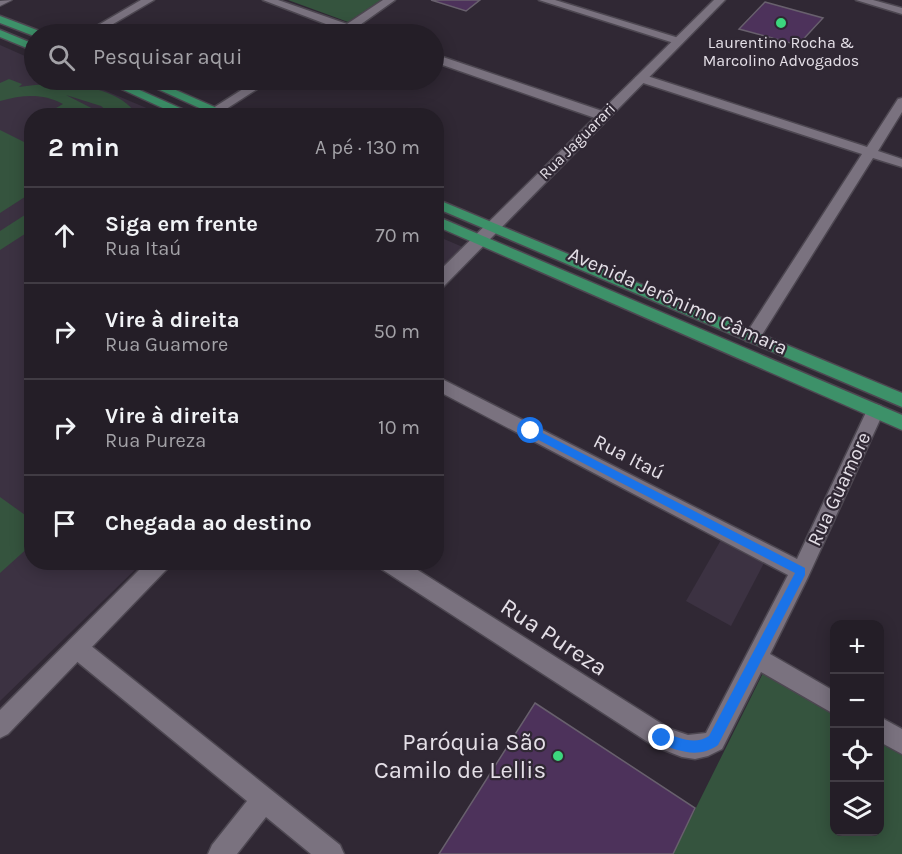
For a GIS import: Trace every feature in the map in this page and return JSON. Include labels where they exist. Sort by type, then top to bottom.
[{"type":"main road","points":[[0,19],[24,28]]},
{"type":"main road","points":[[0,33],[24,44]]},
{"type":"main road","points":[[131,90],[173,108]]},
{"type":"main road","points":[[168,90],[211,108]]},
{"type":"main road","name":"Avenida Jerônimo Câmara","points":[[444,208],[486,233],[902,423]]},
{"type":"main road","name":"Avenida Jerônimo Câmara","points":[[444,222],[486,233],[752,337],[902,400]]},
{"type":"street","points":[[107,24],[149,0]]},
{"type":"street","points":[[268,0],[324,24]]},
{"type":"street","points":[[354,24],[390,0]]},
{"type":"street","points":[[544,0],[678,41]]},
{"type":"street","name":"Rua Jaguarari","points":[[444,276],[720,0]]},
{"type":"street","points":[[861,0],[902,11]]},
{"type":"street","points":[[444,61],[603,116]]},
{"type":"street","points":[[640,78],[902,163]]},
{"type":"street","points":[[219,108],[249,90]]},
{"type":"street","points":[[752,337],[902,102]]},
{"type":"street","name":"Rua Itaú","points":[[444,386],[801,571]]},
{"type":"street","name":"Rua Guamore","points":[[696,747],[707,746],[714,741],[801,571],[875,411]]},
{"type":"street","points":[[0,726],[153,570]]},
{"type":"street","name":"Rua Pureza","points":[[399,570],[655,734],[675,744],[696,747]]},
{"type":"street","points":[[77,648],[331,854]]},
{"type":"street","points":[[757,658],[830,701]]},
{"type":"street","points":[[884,732],[902,742]]},
{"type":"street","points":[[221,854],[264,799]]},
{"type":"lane","points":[[0,4],[8,0]]},
{"type":"shaded area","points":[[0,45],[24,56],[24,90],[104,90],[146,108],[24,108],[24,570],[135,570],[0,701]]},
{"type":"shaded area","points":[[444,239],[465,248],[444,269]]},
{"type":"shaded area","points":[[721,540],[764,563],[731,626],[686,601]]},
{"type":"green space","points":[[288,0],[381,0],[348,22]]},
{"type":"green space","points":[[9,79],[22,84],[19,87],[24,86],[24,90],[99,90],[114,96],[131,108],[103,108],[66,95],[91,108],[56,108],[63,104],[48,98],[32,96],[0,101],[0,83]]},
{"type":"green space","points":[[0,130],[24,142],[24,198],[0,213]]},
{"type":"green space","points":[[24,216],[24,235],[0,250],[0,231]]},
{"type":"green space","points":[[0,497],[24,514],[24,551],[0,573]]},
{"type":"green space","points":[[763,673],[830,712],[830,836],[884,836],[884,743],[902,754],[902,854],[673,854]]},
{"type":"building","points":[[431,0],[480,0],[466,11]]},
{"type":"building","name":"Laurentino Rocha & Marcolino Advogados","points":[[765,2],[823,18],[798,45],[739,29]]},
{"type":"building","name":"Paróquia São Camilo de Lellis","points":[[535,703],[695,808],[673,854],[439,854]]},
{"type":"place","name":"Laurentino Rocha & Marcolino Advogados","points":[[781,23]]},
{"type":"place","name":"Paróquia São Camilo de Lellis","points":[[558,756]]},
{"type":"route","points":[[531,431],[801,571],[714,741],[707,746],[686,747],[662,738]]}]
